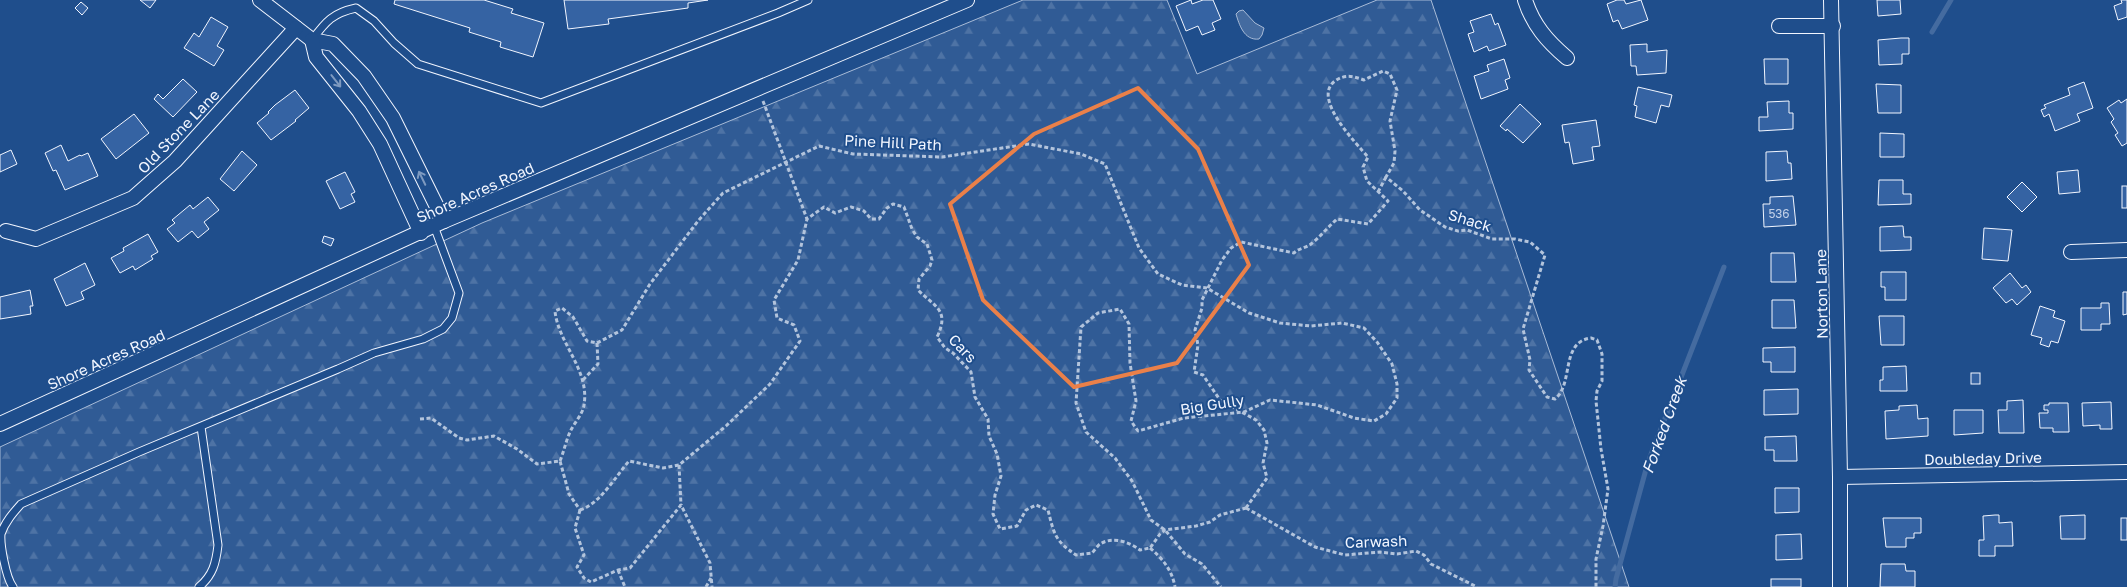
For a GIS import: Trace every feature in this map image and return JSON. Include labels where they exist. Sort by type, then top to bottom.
[{"type":"street","points":[[260,0],[312,40],[333,44],[364,76],[393,118],[433,227]]},
{"type":"street","name":"Shore Acres Road","points":[[0,424],[433,227],[967,0]]},
{"type":"street","points":[[1525,0],[1530,17],[1540,32],[1567,58]]},
{"type":"street","name":"Norton Lane","points":[[1831,0],[1840,477],[1840,587]]},
{"type":"street","points":[[1779,26],[1832,26]]},
{"type":"street","name":"Old Stone Lane","points":[[6,231],[36,239],[133,198],[176,162],[296,28]]},
{"type":"street","points":[[312,40],[316,56],[359,110],[433,227]]},
{"type":"street","points":[[2071,252],[2127,250]]},
{"type":"street","name":"Doubleday Drive","points":[[1840,477],[2127,472]]},
{"type":"lane","points":[[312,40],[326,22],[340,12],[356,8],[374,21],[394,44],[418,64],[541,103],[778,14],[808,0]]},
{"type":"lane","points":[[13,587],[7,580],[1,535],[9,518],[21,504],[374,354],[424,339],[443,329],[452,318],[458,293],[433,227]]},
{"type":"lane","points":[[199,587],[207,580],[216,565],[218,545],[201,426]]},
{"type":"path","points":[[1175,587],[1172,576],[1162,558],[1150,548],[1160,534],[1165,530],[1210,522],[1220,514],[1246,508],[1267,478],[1263,463],[1267,443],[1264,430],[1256,420],[1220,400],[1203,375],[1194,372],[1198,345],[1195,330],[1202,308],[1202,300],[1222,260],[1231,248],[1241,242],[1294,253],[1299,248],[1310,245],[1319,234],[1338,219],[1368,224],[1388,201],[1378,192],[1367,181],[1362,167],[1368,157],[1346,133],[1332,112],[1329,92],[1332,83],[1341,77],[1352,76],[1364,80],[1383,72],[1390,74],[1397,90],[1390,121],[1395,151],[1394,163],[1378,192]]},
{"type":"path","points":[[580,510],[596,499],[629,461],[663,468],[679,465],[726,426],[770,384],[800,341],[794,325],[777,318],[774,300],[798,260],[808,219],[757,89]]},
{"type":"path","name":"Pine Hill Path","points":[[597,343],[622,330],[656,276],[723,193],[819,146],[853,154],[942,157],[1029,144],[1081,154],[1105,164],[1139,248],[1158,274],[1182,284],[1207,288]]},
{"type":"path","name":"Shack","points":[[1386,177],[1403,191],[1420,210],[1445,227],[1458,231],[1467,230],[1492,239],[1515,239],[1530,242],[1545,255],[1523,330],[1530,360],[1529,370],[1547,398],[1555,399],[1564,390],[1570,358],[1579,342],[1591,338],[1597,340],[1600,345],[1603,374],[1596,401],[1601,449],[1608,489],[1596,559],[1596,587]]},
{"type":"path","name":"Cars","points":[[808,219],[824,206],[835,214],[850,207],[864,211],[870,219],[879,219],[887,208],[893,204],[904,207],[912,229],[917,237],[927,244],[932,260],[930,266],[919,279],[918,290],[941,310],[943,319],[937,337],[945,348],[953,353],[971,372],[975,397],[988,419],[989,436],[997,454],[1001,476],[995,495],[993,514],[1000,529],[1017,526],[1026,510],[1036,505],[1048,510],[1054,534],[1062,545],[1076,555],[1092,553],[1101,543],[1127,540],[1140,550],[1150,548]]},
{"type":"path","name":"Big Gully","points":[[1207,288],[1249,313],[1280,323],[1311,326],[1342,323],[1364,328],[1377,342],[1392,364],[1397,384],[1397,398],[1386,414],[1374,421],[1354,418],[1317,405],[1270,400],[1244,412],[1184,418],[1138,431],[1131,421],[1136,401],[1130,363],[1129,324],[1120,309],[1098,313],[1081,327],[1076,404],[1086,432],[1115,458],[1132,481],[1151,520],[1165,530],[1185,554],[1202,564],[1221,587]]},
{"type":"path","points":[[580,510],[569,494],[560,461],[570,432],[584,405],[583,380],[568,345],[556,325],[555,311],[562,308],[573,317],[587,341],[597,343],[598,364],[583,380]]},
{"type":"path","points":[[420,419],[431,418],[459,438],[467,440],[494,436],[517,449],[537,464],[560,461]]},
{"type":"path","points":[[679,465],[681,505],[710,563],[712,587]]},
{"type":"path","points":[[580,510],[575,528],[584,555],[577,567],[584,578],[591,582],[618,570],[630,568],[681,505]]},
{"type":"path","name":"Carwash","points":[[1246,508],[1315,547],[1346,555],[1380,552],[1397,554],[1416,551],[1424,555],[1431,564],[1477,587]]},
{"type":"path","points":[[618,570],[625,587]]},
{"type":"path","points":[[706,587],[711,578]]},
{"type":"highlighted area","points":[[1138,88],[1198,149],[1249,265],[1177,363],[1074,387],[983,300],[950,204],[1034,134]]},
{"type":"green space","points":[[1023,0],[1167,0],[1197,74],[1377,0],[1431,0],[1629,587],[0,587],[0,447],[482,223]]},
{"type":"shaded area","points":[[1243,10],[1255,23],[1264,28],[1259,39],[1246,35],[1243,31],[1236,14]]},
{"type":"building","points":[[140,0],[156,0],[150,8]]},
{"type":"building","points":[[395,0],[484,0],[513,9],[511,13],[544,23],[533,57],[500,47],[501,42],[469,32],[470,28],[394,4]]},
{"type":"building","points":[[564,0],[708,0],[688,3],[688,8],[608,19],[609,24],[568,29]]},
{"type":"building","points":[[1191,0],[1192,4],[1203,0],[1213,0],[1221,19],[1212,23],[1215,30],[1202,35],[1198,26],[1186,31],[1176,6]]},
{"type":"building","points":[[1617,0],[1624,0],[1626,4],[1641,0],[1648,20],[1622,29],[1618,20],[1613,22],[1607,4]]},
{"type":"building","points":[[1877,0],[1900,0],[1901,14],[1878,16]]},
{"type":"building","points":[[2121,0],[2127,0],[2127,17],[2118,20],[2114,6],[2122,3]]},
{"type":"building","points":[[81,2],[88,8],[82,15],[75,8]]},
{"type":"building","points":[[1491,14],[1495,25],[1498,23],[1506,45],[1489,51],[1487,46],[1474,52],[1468,34],[1474,32],[1470,21]]},
{"type":"building","points":[[211,17],[228,27],[217,46],[224,50],[214,66],[184,48],[194,33],[199,37]]},
{"type":"building","points":[[1909,38],[1909,54],[1902,54],[1902,64],[1879,65],[1878,40]]},
{"type":"building","points":[[1647,44],[1647,52],[1667,50],[1666,73],[1637,75],[1636,66],[1631,66],[1630,45]]},
{"type":"building","points":[[1504,59],[1510,78],[1505,80],[1508,89],[1481,99],[1474,76],[1489,71],[1487,65]]},
{"type":"building","points":[[1764,59],[1788,59],[1788,84],[1765,84]]},
{"type":"building","points":[[183,79],[197,92],[173,117],[154,99],[158,94],[163,99]]},
{"type":"building","points":[[2084,82],[2093,108],[2077,114],[2080,121],[2055,131],[2049,114],[2044,117],[2041,110],[2046,108],[2044,105],[2070,95],[2068,88]]},
{"type":"building","points":[[1876,84],[1901,85],[1901,113],[1878,113]]},
{"type":"building","points":[[1638,87],[1672,95],[1669,107],[1661,105],[1656,123],[1635,117],[1637,106],[1634,105]]},
{"type":"building","points":[[295,90],[309,108],[296,121],[271,140],[257,123],[275,105]]},
{"type":"building","points":[[2127,99],[2127,143],[2122,146],[2115,135],[2118,133],[2111,122],[2114,119],[2107,108],[2119,100],[2121,103]]},
{"type":"building","points":[[1789,101],[1789,113],[1793,113],[1793,129],[1759,131],[1759,117],[1768,117],[1767,102]]},
{"type":"building","points":[[1520,104],[1541,124],[1523,143],[1507,129],[1506,131],[1500,126]]},
{"type":"building","points":[[134,114],[149,133],[116,159],[101,139]]},
{"type":"building","points":[[1596,120],[1600,146],[1592,147],[1594,160],[1573,164],[1569,142],[1565,143],[1562,125]]},
{"type":"building","points":[[1880,133],[1904,134],[1904,157],[1880,157]]},
{"type":"building","points":[[61,145],[68,161],[88,153],[98,176],[65,190],[56,170],[53,171],[45,153]]},
{"type":"building","points":[[11,150],[17,164],[0,172],[0,155]]},
{"type":"building","points":[[242,151],[257,165],[234,191],[220,179]]},
{"type":"building","points":[[1787,151],[1788,163],[1791,163],[1792,179],[1766,181],[1766,152]]},
{"type":"building","points":[[2078,170],[2080,192],[2059,194],[2057,172]]},
{"type":"building","points":[[345,172],[355,192],[351,194],[355,202],[340,209],[326,181]]},
{"type":"building","points":[[1879,180],[1903,180],[1903,194],[1911,194],[1911,204],[1878,205]]},
{"type":"building","points":[[2022,182],[2037,197],[2022,212],[2007,197]]},
{"type":"building","points":[[2122,186],[2127,186],[2127,208],[2122,208]]},
{"type":"building","points":[[1793,196],[1796,225],[1764,227],[1763,204],[1770,204],[1770,197]]},
{"type":"building","points":[[208,197],[219,210],[204,222],[209,229],[198,238],[192,231],[178,242],[167,229],[175,223],[172,220],[190,205],[193,209]]},
{"type":"building","points":[[1903,226],[1904,237],[1911,237],[1911,250],[1880,251],[1880,227]]},
{"type":"building","points":[[1984,228],[2012,230],[2008,261],[1982,259]]},
{"type":"building","points":[[148,234],[158,252],[151,256],[153,259],[135,270],[133,266],[120,273],[111,258],[124,251],[123,248]]},
{"type":"building","points":[[324,236],[334,239],[331,246],[322,242]]},
{"type":"building","points":[[1771,253],[1794,253],[1796,282],[1771,282]]},
{"type":"building","points":[[85,263],[95,285],[81,292],[84,299],[66,306],[54,279]]},
{"type":"building","points":[[1881,272],[1906,272],[1906,300],[1885,300],[1885,287],[1881,287]]},
{"type":"building","points":[[2010,273],[2022,288],[2026,285],[2031,292],[2017,305],[2012,299],[2006,303],[1993,288]]},
{"type":"building","points":[[30,290],[33,306],[30,306],[31,314],[0,319],[0,297]]},
{"type":"building","points":[[2123,292],[2127,292],[2127,314],[2123,315]]},
{"type":"building","points":[[1772,300],[1794,300],[1796,328],[1772,328]]},
{"type":"building","points":[[2101,303],[2109,303],[2110,324],[2101,324],[2101,330],[2081,330],[2081,308],[2101,308]]},
{"type":"building","points":[[2040,306],[2055,311],[2053,317],[2065,321],[2058,343],[2051,341],[2049,347],[2040,344],[2042,338],[2031,335]]},
{"type":"building","points":[[1879,316],[1904,316],[1904,345],[1881,345]]},
{"type":"building","points":[[1795,347],[1795,372],[1771,372],[1771,362],[1763,362],[1763,348]]},
{"type":"building","points":[[1906,366],[1907,391],[1880,391],[1880,380],[1883,380],[1883,367]]},
{"type":"building","points":[[1971,373],[1980,373],[1980,384],[1971,384]]},
{"type":"building","points":[[1798,389],[1798,414],[1764,415],[1764,390]]},
{"type":"building","points":[[2023,400],[2024,433],[1999,433],[1998,410],[2007,410],[2007,401]]},
{"type":"building","points":[[2111,402],[2112,429],[2100,429],[2100,425],[2083,426],[2082,403]]},
{"type":"building","points":[[2049,403],[2068,403],[2069,432],[2053,432],[2053,428],[2040,428],[2039,413],[2048,413],[2048,410],[2044,410],[2044,405],[2049,405]]},
{"type":"building","points":[[1917,405],[1918,419],[1928,418],[1928,436],[1886,439],[1885,411],[1899,410],[1899,406]]},
{"type":"building","points":[[1954,410],[1983,410],[1983,433],[1954,435]]},
{"type":"building","points":[[1796,436],[1797,461],[1774,461],[1774,450],[1765,450],[1765,437]]},
{"type":"building","points":[[1775,488],[1799,488],[1799,512],[1775,513]]},
{"type":"building","points":[[1999,515],[1999,523],[2012,522],[2013,546],[1995,546],[1995,556],[1979,556],[1979,540],[1984,540],[1983,516]]},
{"type":"building","points":[[2085,515],[2085,539],[2061,539],[2060,516]]},
{"type":"building","points":[[1883,518],[1921,518],[1921,533],[1914,533],[1914,538],[1906,538],[1906,547],[1886,547]]},
{"type":"building","points":[[2121,518],[2127,518],[2127,540],[2121,540]]},
{"type":"building","points":[[1801,534],[1802,559],[1776,560],[1776,535]]},
{"type":"building","points":[[1881,564],[1905,564],[1906,571],[1915,571],[1915,587],[1880,587]]},
{"type":"building","points":[[1771,579],[1801,579],[1801,587],[1771,587]]},
{"type":"waterway","name":"Forked Creek","points":[[1932,32],[1951,0]]},
{"type":"waterway","name":"Forked Creek","points":[[1615,587],[1648,462],[1724,267]]}]
